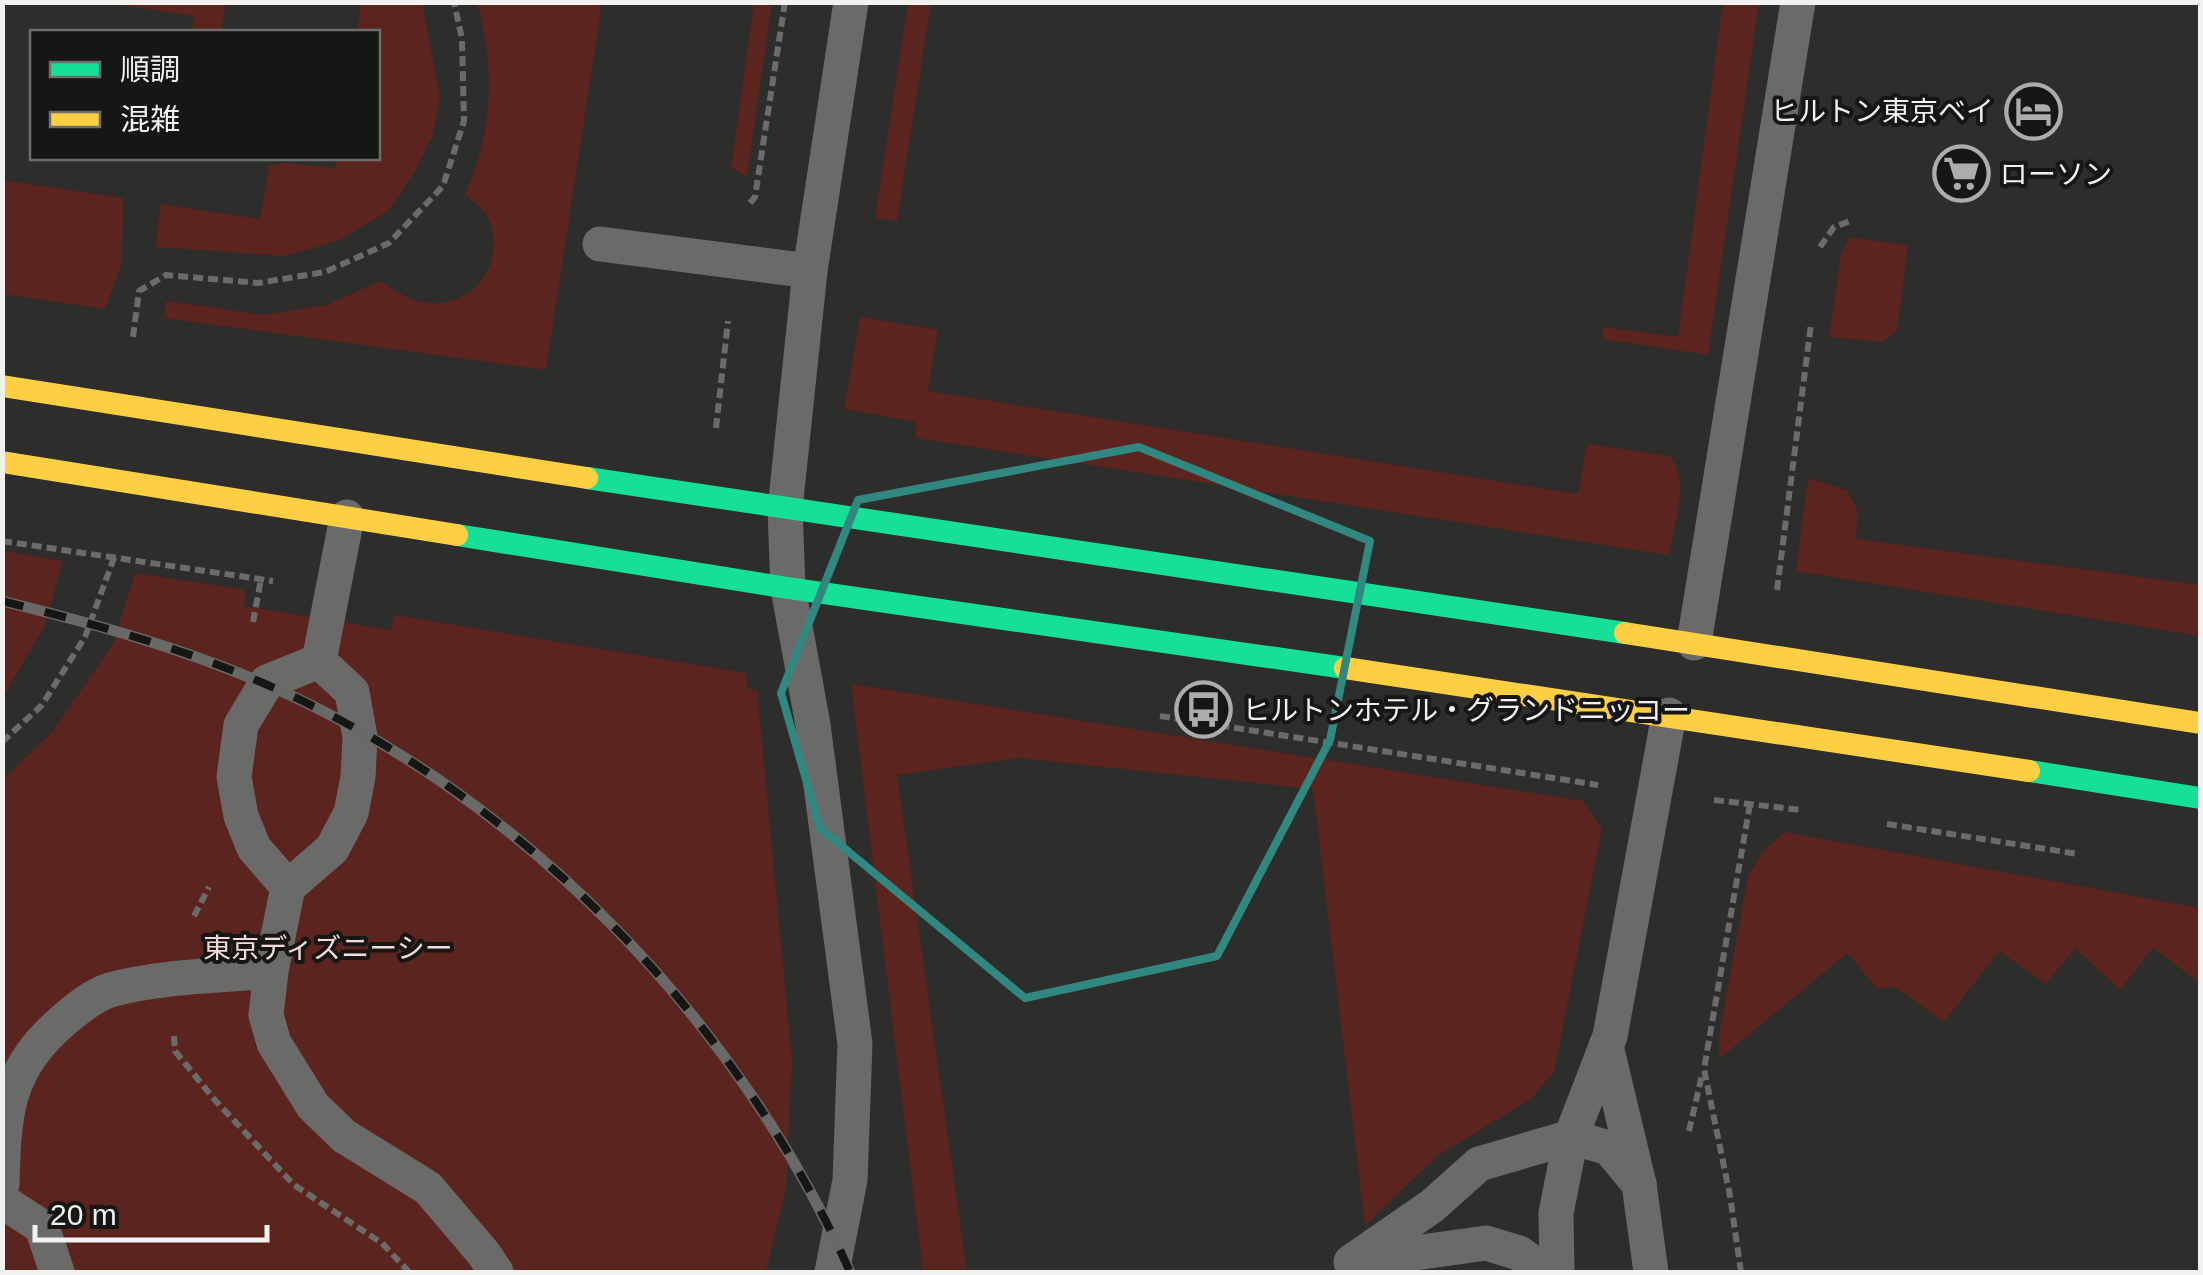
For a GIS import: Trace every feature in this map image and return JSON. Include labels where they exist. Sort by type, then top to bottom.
[{"type":"street","points":[[2,386],[784,508],[1694,643],[2200,724]]},
{"type":"street","points":[[2,462],[788,588],[1669,715],[2200,798]]},
{"type":"lane","points":[[832,1272],[850,1180],[854,1044],[813,725],[788,588],[784,508],[810,271],[851,2]]},
{"type":"lane","points":[[1694,643],[1798,2]]},
{"type":"lane","points":[[600,244],[810,271]]},
{"type":"lane","points":[[318,661],[346,517]]},
{"type":"lane","points":[[288,887],[254,848],[241,816],[234,777],[242,725],[267,682],[318,661]]},
{"type":"lane","points":[[318,661],[352,692],[360,736],[358,777],[351,813],[332,849],[288,887],[270,972],[266,1015],[274,1042],[312,1106],[344,1136],[428,1188],[496,1272]]},
{"type":"lane","points":[[1558,1272],[1556,1213],[1571,1137],[1606,1046],[1669,715]]},
{"type":"lane","points":[[2,1184],[4,1124],[11,1092],[27,1058],[76,1010],[105,992],[138,984],[270,972]]},
{"type":"lane","points":[[1606,1046],[1639,1184],[1652,1272]]},
{"type":"lane","points":[[1545,1272],[1519,1253],[1486,1243],[1351,1262],[1432,1206],[1480,1164],[1571,1137],[1609,1148],[1639,1184]]},
{"type":"lane","points":[[2,1201],[42,1227],[57,1272]]},
{"type":"path","points":[[132,339],[139,291],[166,275],[258,283],[325,272],[388,244],[443,186],[464,121],[462,39],[454,2]]},
{"type":"path","points":[[1818,264],[1821,246],[1834,227],[1852,220]]},
{"type":"path","points":[[1776,606],[1811,318]]},
{"type":"path","points":[[1741,1272],[1704,1069],[1750,804]]},
{"type":"highlighted area","points":[[1139,447],[1370,541],[1330,740],[1217,956],[1025,998],[820,828],[781,693],[858,500]]},
{"type":"green space","points":[[1723,2],[1759,3],[1708,355],[1602,339],[1603,327],[1678,337]]},
{"type":"green space","points":[[108,3],[226,3],[221,30],[192,30],[194,16]]},
{"type":"green space","points":[[361,3],[422,3],[440,97],[433,135],[413,175],[388,211],[338,241],[284,256],[156,247],[160,204],[260,219],[269,166],[284,163],[335,168],[337,160],[380,160],[380,30],[357,30]]},
{"type":"green space","points":[[477,3],[602,3],[546,370],[164,318],[166,301],[264,315],[326,305],[381,281],[411,299],[431,303],[462,297],[474,288],[491,263],[494,248],[487,216],[465,194],[482,146],[489,99],[487,52]]},
{"type":"green space","points":[[754,3],[772,3],[747,176],[731,168]]},
{"type":"green space","points":[[908,3],[931,3],[897,221],[875,218]]},
{"type":"green space","points":[[2,180],[123,198],[122,262],[105,309],[3,294]]},
{"type":"green space","points":[[1850,237],[1908,246],[1897,330],[1883,342],[1829,337],[1841,255]]},
{"type":"green space","points":[[860,317],[938,330],[928,391],[1578,494],[1587,444],[1670,456],[1680,490],[1669,555],[916,438],[916,422],[844,409]]},
{"type":"green space","points":[[1808,478],[1847,490],[1858,512],[1856,539],[2200,585],[2200,636],[1796,571]]},
{"type":"green space","points":[[3,551],[63,561],[44,627],[3,697]]},
{"type":"green space","name":"東京ディズニーシー","points":[[135,573],[246,590],[244,606],[391,630],[394,615],[746,673],[748,689],[757,690],[792,1061],[786,1188],[766,1272],[3,1272],[3,780],[53,731],[113,644]]},
{"type":"green space","points":[[851,684],[1583,801],[1602,829],[1554,1072],[1531,1099],[1437,1156],[1365,1226],[1313,789],[1019,758],[897,775],[967,1272],[923,1272]]},
{"type":"green space","points":[[1784,832],[2200,908],[2200,983],[2153,948],[2120,990],[2075,948],[2046,984],[1999,951],[1944,1022],[1895,987],[1877,989],[1848,953],[1719,1059],[1719,1036],[1748,876],[1762,853]]},
{"type":"railway","points":[[2,601],[134,637],[263,683],[357,729],[447,786],[532,851],[610,924],[682,1003],[747,1088],[803,1178],[850,1272]]},
{"type":"traffic: fast","points":[[587,478],[1625,633]]},
{"type":"traffic: fast","points":[[457,535],[788,588],[1345,668]]},
{"type":"traffic: fast","points":[[2029,771],[2200,798]]},
{"type":"traffic: slow","points":[[2,386],[587,478]]},
{"type":"traffic: slow","points":[[2,462],[457,535]]},
{"type":"traffic: slow","points":[[1625,633],[2200,723]]},
{"type":"traffic: slow","points":[[1345,668],[2029,771]]},
{"type":"place","name":"ヒルトン東京ベイ","points":[[2033,111]]},
{"type":"place","name":"ローソン","points":[[1961,174]]},
{"type":"place","name":"ヒルトンホテル・グランドニッコー","points":[[1203,710]]}]
